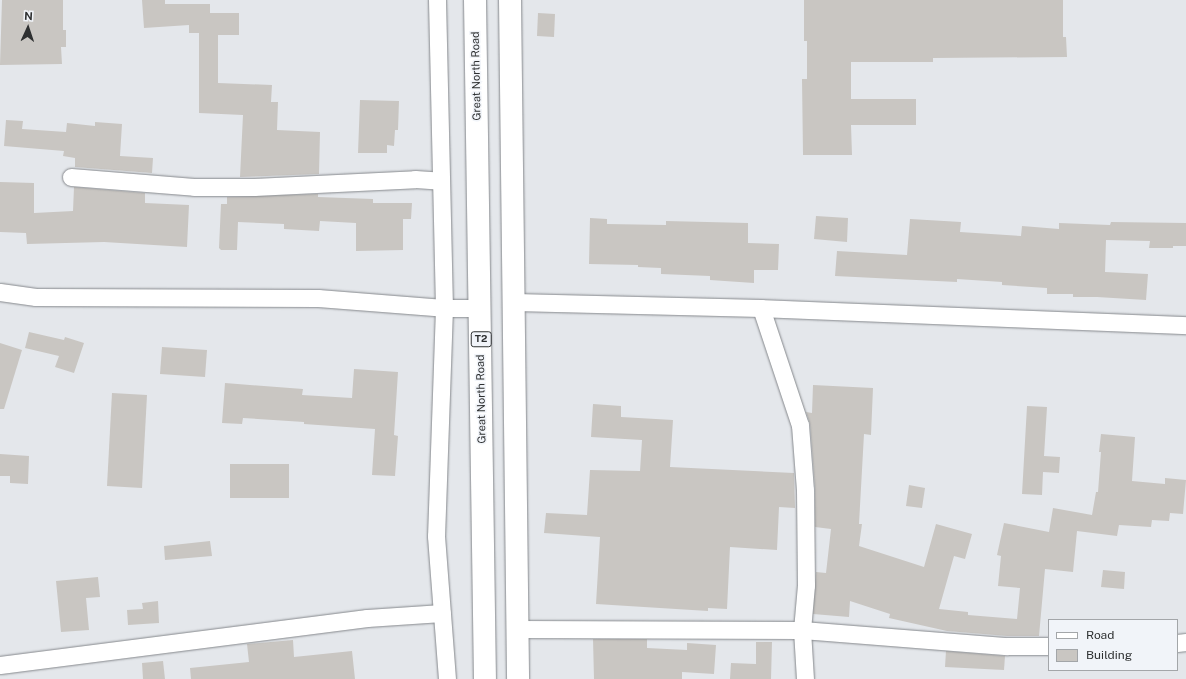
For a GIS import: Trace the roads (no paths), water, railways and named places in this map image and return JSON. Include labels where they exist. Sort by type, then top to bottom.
[{"type":"main road","name":"Great North Road","points":[[475,0],[485,679]]},
{"type":"main road","points":[[510,0],[518,679]]},
{"type":"street","points":[[437,0],[444,308],[436,536],[447,679]]},
{"type":"street","points":[[71,177],[194,187],[254,187],[414,179],[442,182]]},
{"type":"street","points":[[0,292],[36,297],[318,298],[444,308],[480,308]]},
{"type":"street","points":[[514,302],[761,308],[1186,325]]},
{"type":"street","points":[[761,308],[800,425],[805,490],[806,585],[802,630],[806,679]]},
{"type":"street","points":[[0,665],[367,618],[442,613]]},
{"type":"street","points":[[517,629],[802,630],[1007,646],[1048,646]]}]
